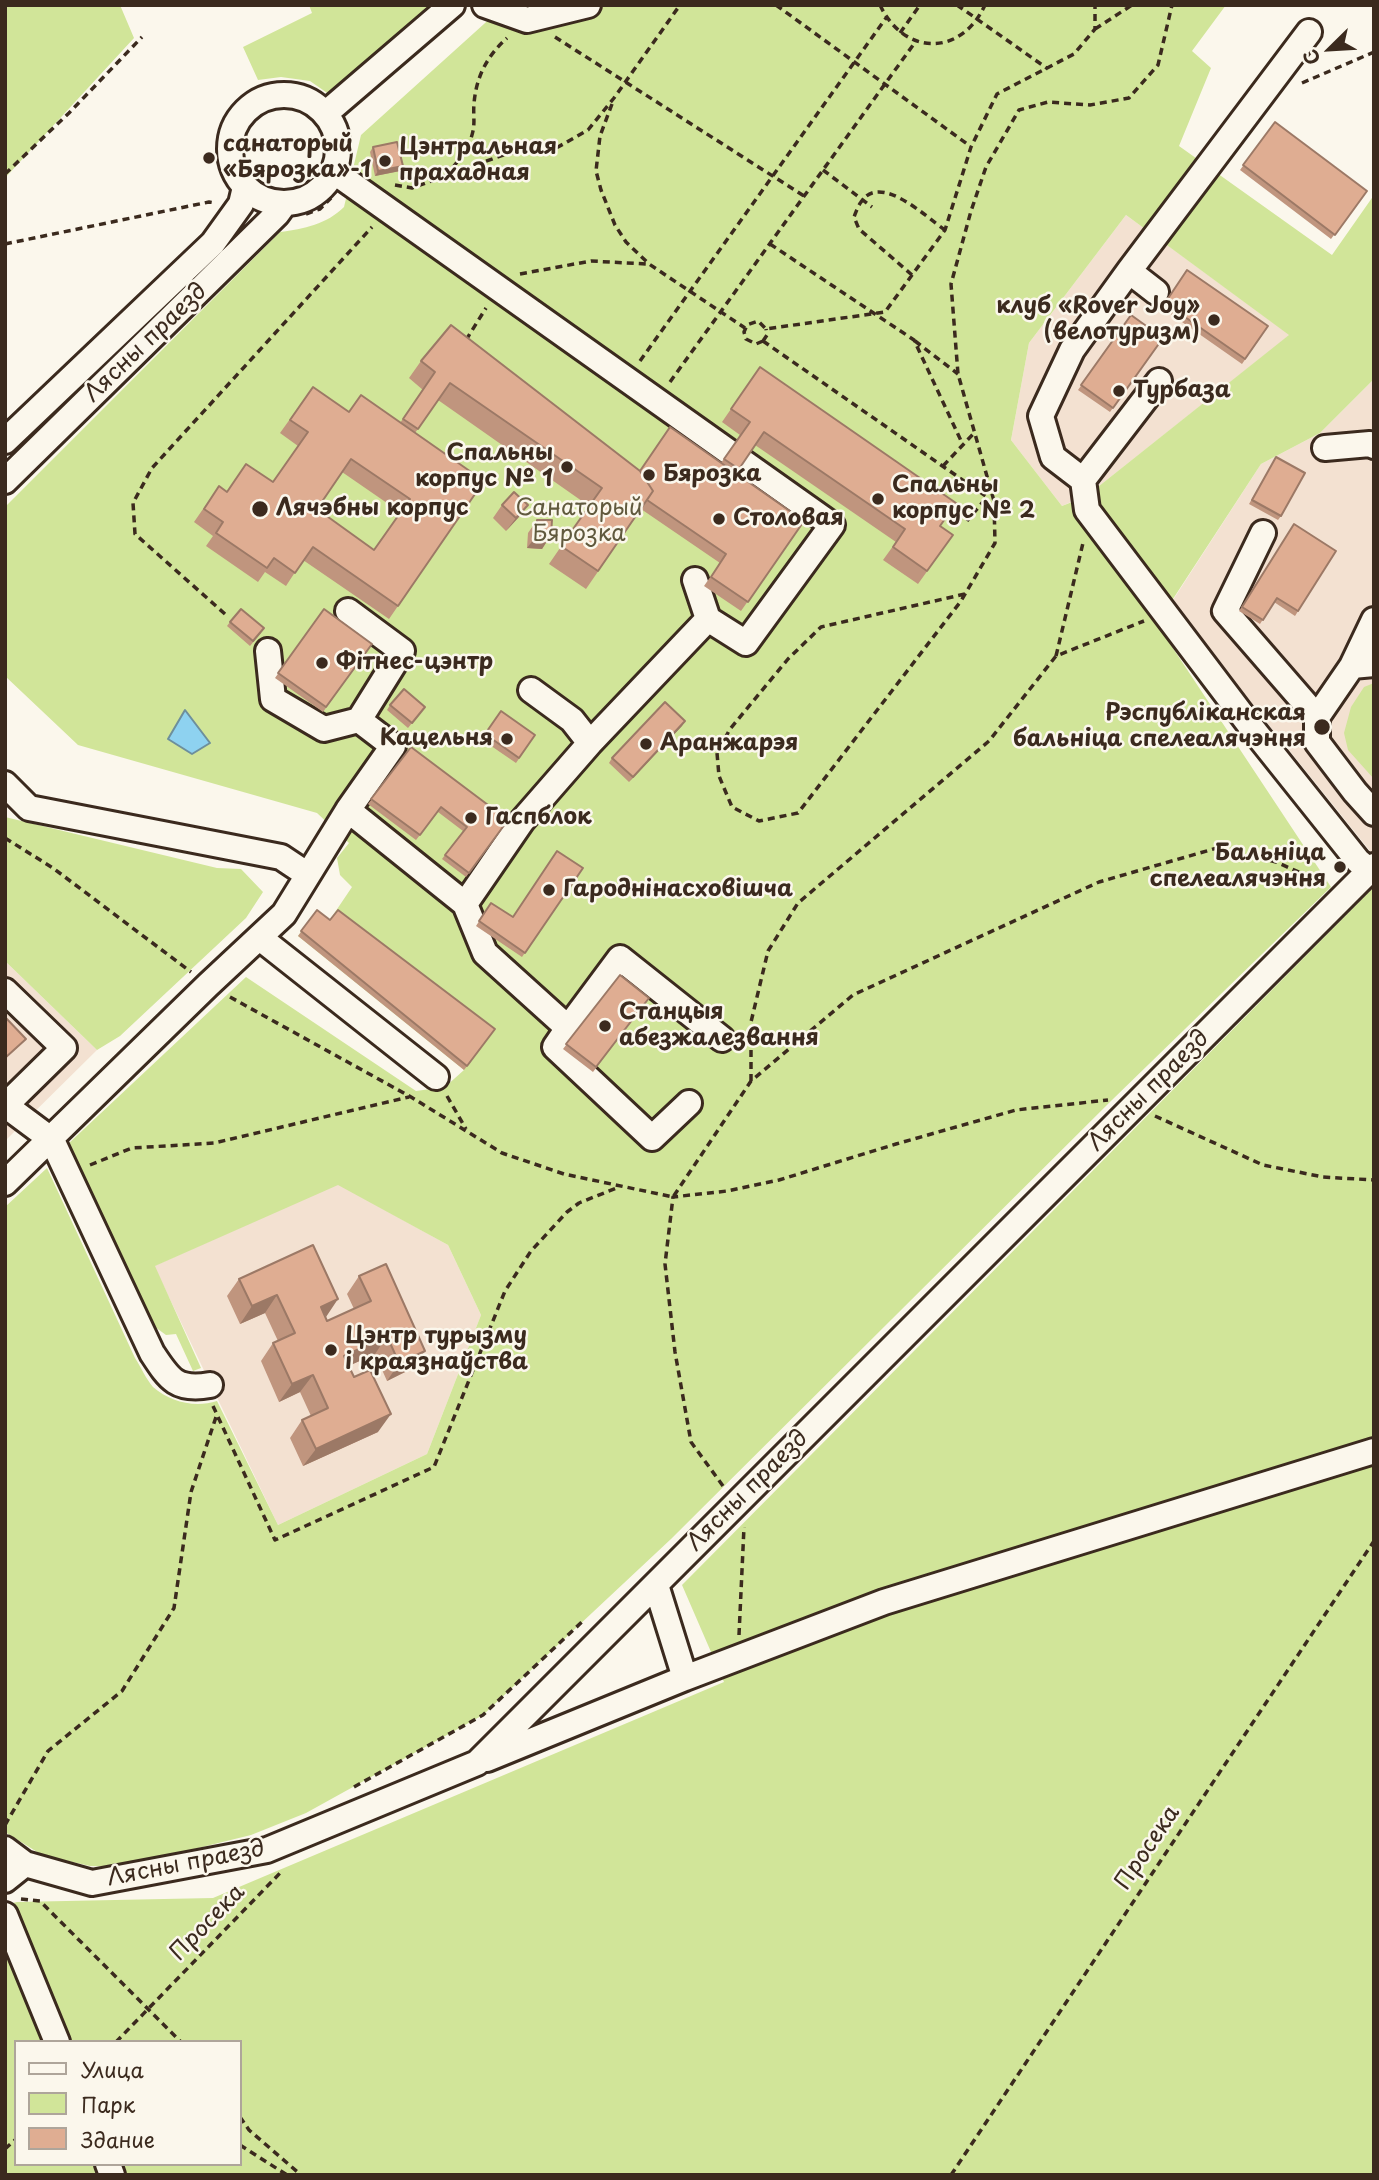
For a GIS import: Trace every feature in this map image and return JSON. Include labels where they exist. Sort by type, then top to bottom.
[{"type":"street","points":[[325,114],[452,5]]},
{"type":"street","points":[[485,5],[527,19],[588,5]]},
{"type":"street","points":[[1310,32],[1072,350],[1041,416],[1053,457],[1083,480],[1087,510],[1163,613],[1307,797],[1358,861],[1372,869]]},
{"type":"street","points":[[282,206],[243,196],[230,148],[230,139],[236,123],[247,109],[261,99],[278,95],[295,96],[312,102],[325,114],[337,141],[340,176],[832,525],[746,643],[708,619],[695,580]]},
{"type":"street","name":"Лясны праезд","points":[[5,481],[282,206],[314,194],[340,176]]},
{"type":"street","name":"Лясны праезд","points":[[5,441],[213,243],[243,196]]},
{"type":"street","points":[[1129,271],[1156,292]]},
{"type":"street","points":[[1083,480],[1159,381]]},
{"type":"street","points":[[1325,447],[1374,446]]},
{"type":"street","points":[[1263,533],[1225,611],[1317,717],[1317,742],[1354,792],[1374,813]]},
{"type":"street","points":[[268,651],[273,699],[324,729],[359,720],[402,651],[348,611]]},
{"type":"street","points":[[465,904],[522,821],[590,743],[708,619]]},
{"type":"street","points":[[1317,717],[1363,665],[1374,620]]},
{"type":"street","points":[[531,690],[572,720],[590,743]]},
{"type":"street","points":[[5,1184],[284,914],[348,810],[393,746],[359,720]]},
{"type":"street","points":[[5,784],[29,808],[281,858],[308,875]]},
{"type":"street","points":[[348,810],[465,904],[485,953],[568,1028]]},
{"type":"street","name":"Лясны праезд","points":[[5,1849],[25,1864],[92,1883],[267,1850],[477,1763],[1372,869]]},
{"type":"street","points":[[260,938],[436,1077]]},
{"type":"street","points":[[689,1103],[652,1138],[555,1048],[621,958],[722,1039]]},
{"type":"street","points":[[5,992],[64,1048],[6,1105],[52,1140],[152,1353],[168,1377],[211,1394]]},
{"type":"street","points":[[477,1763],[685,1678],[884,1602],[1374,1451]]},
{"type":"street","points":[[656,1585],[685,1678]]},
{"type":"street","points":[[25,1864],[9,1898],[56,2040]]},
{"type":"path","points":[[225,614],[135,534],[133,503],[152,468],[378,203],[387,183],[412,188],[506,154],[558,146],[588,130],[626,82],[680,5]]},
{"type":"path","points":[[776,5],[971,147]]},
{"type":"path","points":[[880,5],[886,18],[900,33],[916,41],[933,44],[950,41],[965,34],[978,20],[985,5]]},
{"type":"path","points":[[900,33],[920,5]]},
{"type":"path","points":[[957,5],[1048,69]]},
{"type":"path","points":[[1095,5],[1095,29]]},
{"type":"path","points":[[766,328],[885,313],[945,230],[971,147],[997,94],[1074,54],[1095,29],[1132,5]]},
{"type":"path","points":[[965,594],[821,627],[757,695],[730,729],[717,753],[719,776],[732,807],[759,821],[798,813],[965,594],[995,543],[994,501],[958,373],[951,284],[974,200],[986,167],[1019,110],[1048,102],[1090,106],[1129,98],[1158,65],[1172,5]]},
{"type":"path","points":[[626,379],[886,18]]},
{"type":"path","points":[[445,177],[466,150],[473,131],[474,100],[480,73],[495,49],[527,19],[774,174],[804,196]]},
{"type":"path","points":[[5,174],[69,113],[142,37]]},
{"type":"path","points":[[656,400],[916,41]]},
{"type":"path","points":[[1297,85],[1374,52]]},
{"type":"path","points":[[614,98],[600,136],[596,171],[615,225],[626,242],[649,264],[746,328]]},
{"type":"path","points":[[823,170],[872,207]]},
{"type":"path","points":[[282,206],[299,216],[320,209],[340,176]]},
{"type":"path","points":[[912,275],[859,229],[854,217],[862,200],[875,192],[893,193],[945,230]]},
{"type":"path","points":[[5,244],[243,196]]},
{"type":"path","points":[[769,244],[877,314],[958,373]]},
{"type":"path","points":[[466,341],[494,285],[530,271],[592,261],[649,264]]},
{"type":"path","points":[[758,321],[766,328],[764,341],[756,344],[749,342],[745,335],[750,323],[758,321]]},
{"type":"path","points":[[914,340],[963,445]]},
{"type":"path","points":[[764,341],[987,497],[967,521]]},
{"type":"path","points":[[943,467],[975,431]]},
{"type":"path","points":[[751,1081],[751,1022],[768,951],[798,903],[989,741],[1056,656],[1082,555],[1087,510]]},
{"type":"path","points":[[1056,656],[1163,613]]},
{"type":"path","points":[[5,838],[53,868],[208,985],[411,1097],[502,1153],[564,1174],[673,1198],[779,1180],[1016,1110],[1112,1100],[1102,1110]]},
{"type":"path","points":[[737,1658],[745,1511],[691,1442],[675,1352],[665,1264],[673,1198],[751,1081],[853,995],[1099,882],[1217,848],[1276,862],[1331,887]]},
{"type":"path","points":[[68,1174],[132,1147],[214,1143],[411,1097]]},
{"type":"path","points":[[1132,1108],[1172,1122],[1263,1165],[1323,1177],[1374,1180]]},
{"type":"path","points":[[211,1394],[217,1415],[275,1539],[434,1467],[505,1291],[531,1251],[567,1212],[579,1203],[621,1186]]},
{"type":"path","points":[[5,1825],[48,1751],[122,1691],[174,1608],[191,1492],[217,1415]]},
{"type":"path","name":"Просека","points":[[950,2175],[1374,1541]]},
{"type":"path","points":[[353,1787],[483,1715],[592,1613]]},
{"type":"path","name":"Просека","points":[[118,2040],[285,1867]]},
{"type":"path","points":[[9,1898],[40,1901],[179,2040]]},
{"type":"path","points":[[242,2120],[249,2130],[301,2175]]},
{"type":"path","points":[[242,2146],[287,2175]]},
{"type":"shaded area","name":"Турбаза","points":[[1126,215],[1290,335],[1089,494],[1062,506],[1011,440],[1029,343]]},
{"type":"shaded area","name":"Рэспубліканская бальніца спелеалячэння","points":[[1374,379],[1374,856],[1171,603],[1261,464],[1320,433]]},
{"type":"shaded area","points":[[5,961],[97,1050],[5,1141]]},
{"type":"shaded area","name":"Цэнтр турызму і краязнаўства","points":[[338,1184],[448,1245],[481,1315],[427,1454],[278,1525],[154,1266]]},
{"type":"green space","points":[[5,5],[120,5],[134,38],[5,178]]},
{"type":"green space","points":[[309,5],[448,5],[333,97],[310,81],[281,77],[258,80],[243,47],[312,13]]},
{"type":"green space","name":"Санаторый Бярозка","points":[[505,5],[1226,5],[1192,51],[1211,68],[1179,146],[1332,255],[1374,195],[1374,379],[1320,433],[1261,464],[1171,602],[1089,494],[1289,335],[1126,215],[1029,343],[1011,440],[1062,506],[1072,502],[1143,603],[1331,887],[1112,1100],[671,1539],[483,1715],[306,1813],[251,1835],[121,1867],[90,1866],[42,1855],[5,1832],[5,1207],[47,1168],[135,1358],[148,1380],[153,1387],[175,1400],[192,1404],[217,1401],[278,1525],[427,1454],[481,1315],[448,1245],[338,1185],[155,1266],[201,1368],[193,1371],[176,1334],[166,1335],[146,1316],[68,1144],[246,977],[416,1091],[445,1087],[464,1070],[298,936],[314,914],[327,924],[352,887],[340,875],[337,858],[349,843],[317,813],[78,745],[5,676],[5,507],[280,232],[315,225],[344,207],[361,135]]},
{"type":"green space","points":[[1374,683],[1374,779],[1348,750],[1344,733],[1351,707],[1364,687]]},
{"type":"green space","points":[[5,817],[217,868],[241,869],[263,892],[246,918],[120,1036],[97,1050],[5,961]]},
{"type":"green space","points":[[1374,887],[1374,2175],[5,2175],[5,1905],[17,1902],[213,1898],[724,1682],[682,1585]]},
{"type":"water","points":[[185,710],[210,743],[192,754],[168,739]]},
{"type":"building","points":[[1275,122],[1367,191],[1335,235],[1243,165]]},
{"type":"building","name":"Цэнтральная прахадная","points":[[397,142],[403,166],[378,171],[373,147]]},
{"type":"building","points":[[1187,270],[1268,326],[1245,359],[1165,303]]},
{"type":"building","points":[[1131,315],[1163,338],[1113,408],[1081,385]]},
{"type":"building","name":"Спальны корпус № 1","points":[[451,325],[640,471],[653,491],[598,571],[561,546],[602,488],[450,383],[418,429],[403,419],[435,372],[421,361]]},
{"type":"building","name":"Спальны корпус № 2","points":[[760,367],[956,503],[940,526],[953,535],[927,571],[893,547],[905,529],[764,432],[739,469],[724,459],[750,422],[731,409]]},
{"type":"building","name":"Лячэбны корпус","points":[[313,387],[349,412],[361,395],[484,481],[398,606],[313,547],[295,573],[274,558],[267,568],[216,533],[223,522],[204,509],[219,486],[227,492],[246,464],[273,482],[308,432],[290,420]],"holes":[[[351,459],[410,499],[374,550],[317,509]]]},
{"type":"building","name":"Столовая","points":[[670,427],[804,521],[748,602],[711,577],[726,554],[647,500],[653,491],[640,471]]},
{"type":"building","points":[[1276,457],[1305,473],[1281,516],[1252,500]]},
{"type":"building","points":[[514,492],[528,505],[516,518],[502,505]]},
{"type":"building","points":[[537,520],[552,520],[551,535],[537,535]]},
{"type":"building","points":[[1294,524],[1336,551],[1298,611],[1277,598],[1263,620],[1242,607]]},
{"type":"building","points":[[241,609],[264,628],[253,641],[230,622]]},
{"type":"building","name":"Фітнес-цэнтр","points":[[324,609],[372,644],[326,707],[278,673]]},
{"type":"building","points":[[404,689],[425,707],[412,723],[390,705]]},
{"type":"building","name":"Аранжарэя","points":[[665,702],[685,721],[633,777],[612,758]]},
{"type":"building","name":"Кацельня","points":[[501,711],[535,735],[519,758],[485,734]]},
{"type":"building","name":"Гаспблок","points":[[411,747],[508,820],[469,873],[445,855],[467,827],[441,807],[420,835],[371,799]]},
{"type":"building","name":"Гароднінасховішча","points":[[557,851],[583,868],[525,953],[479,921],[491,903],[513,917]]},
{"type":"building","points":[[317,910],[330,920],[338,910],[495,1029],[467,1066],[301,931]]},
{"type":"building","name":"Станцыя абезжалезвання","points":[[620,975],[649,998],[596,1067],[566,1044]]},
{"type":"building","points":[[5,1017],[26,1039],[5,1058]]},
{"type":"building","points":[[313,1245],[338,1299],[321,1307],[327,1321],[371,1301],[359,1276],[386,1264],[425,1351],[399,1363],[387,1336],[344,1356],[354,1377],[370,1370],[391,1414],[316,1449],[302,1420],[328,1408],[313,1375],[292,1384],[273,1343],[295,1333],[277,1295],[252,1306],[239,1279]]},
{"type":"place","name":"санаторый «Бярозка»-1","points":[[209,158]]},
{"type":"place","name":"Цэнтральная прахадная","points":[[385,161]]},
{"type":"place","name":"клуб «Rover Joy» (велотуризм)","points":[[1214,320]]},
{"type":"place","name":"Турбаза","points":[[1119,391]]},
{"type":"place","name":"Спальны корпус № 1","points":[[567,467]]},
{"type":"place","name":"Бярозка","points":[[649,475]]},
{"type":"place","name":"Спальны корпус № 2","points":[[878,499]]},
{"type":"place","name":"Лячэбны корпус","points":[[260,509]]},
{"type":"place","name":"Столовая","points":[[719,519]]},
{"type":"place","name":"Фітнес-цэнтр","points":[[322,663]]},
{"type":"place","name":"Рэспубліканская бальніца спелеалячэння","points":[[1322,727]]},
{"type":"place","name":"Кацельня","points":[[507,739]]},
{"type":"place","name":"Аранжарэя","points":[[646,744]]},
{"type":"place","name":"Гаспблок","points":[[471,818]]},
{"type":"place","name":"Бальніца спелеалячэння","points":[[1340,867]]},
{"type":"place","name":"Гароднінасховішча","points":[[549,890]]},
{"type":"place","name":"Станцыя абезжалезвання","points":[[605,1026]]},
{"type":"place","name":"Цэнтр турызму і краязнаўства","points":[[331,1350]]}]
